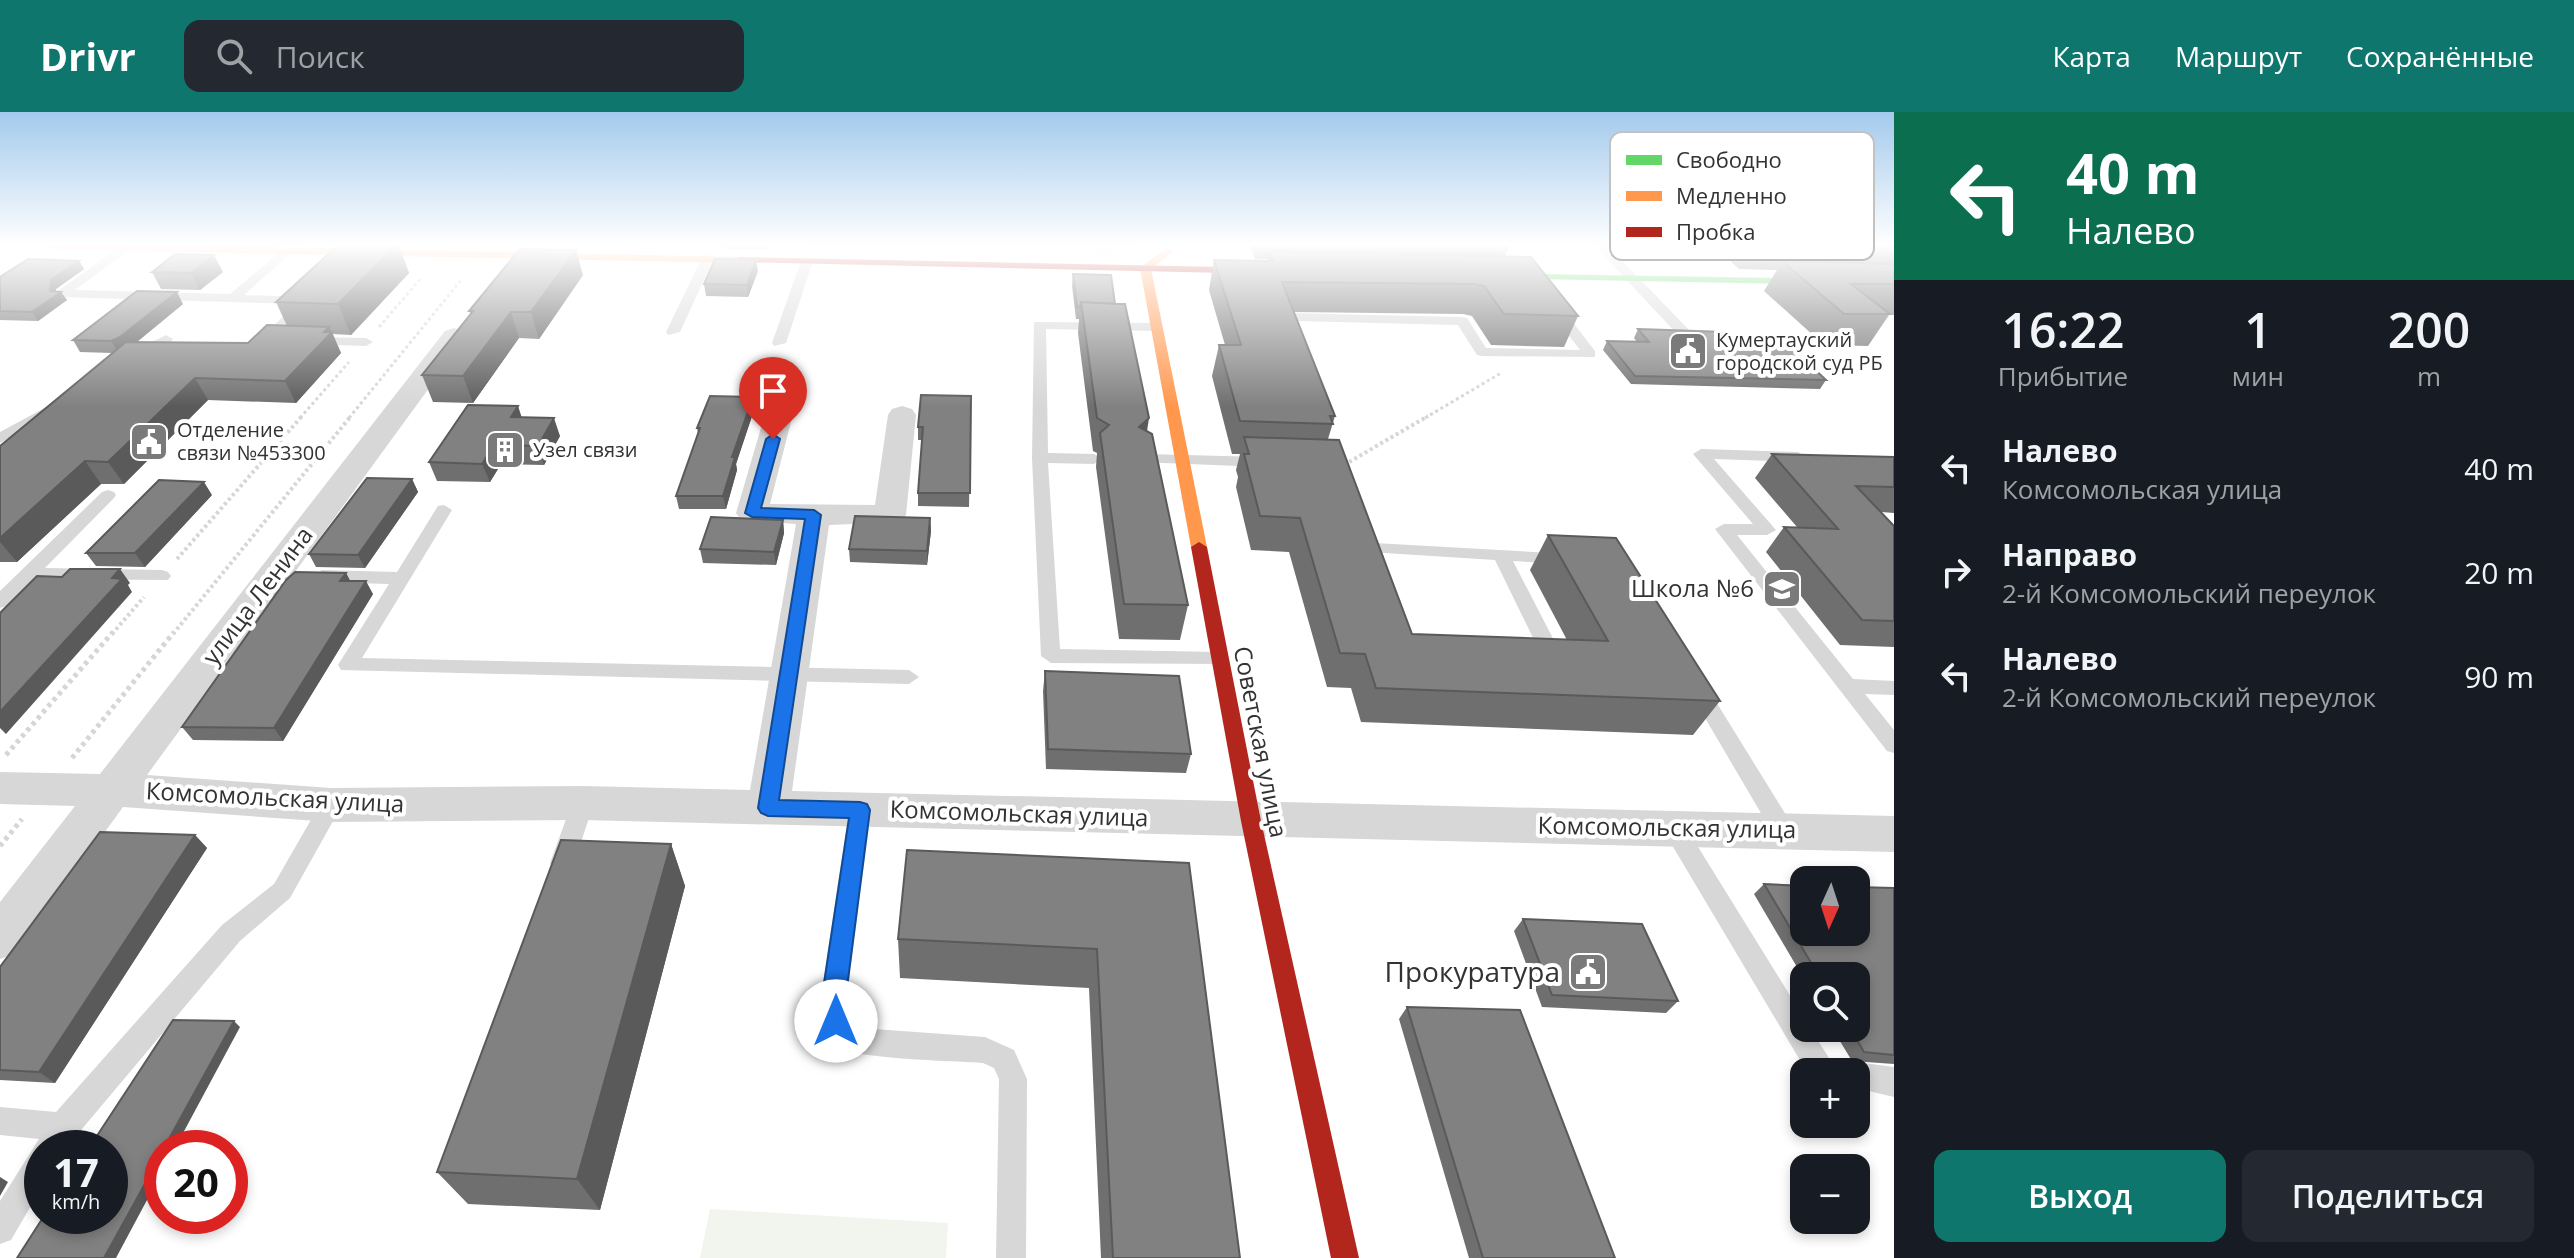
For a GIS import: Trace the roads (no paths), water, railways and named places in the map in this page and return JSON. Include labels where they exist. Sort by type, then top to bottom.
[{"type":"main road","name":"Советская улица","points":[[1151,299],[1251,821],[1345,1258]]},
{"type":"street","name":"улица Ленина","points":[[0,938],[483,299]]},
{"type":"street","points":[[779,414],[752,513],[890,515],[902,415]]},
{"type":"street","points":[[768,808],[814,515]]},
{"type":"street","name":"Комсомольская улица","points":[[0,788],[110,790],[331,805],[583,803],[1894,834]]},
{"type":"lane","points":[[270,299],[307,301],[267,340],[366,342]]},
{"type":"lane","points":[[673,332],[688,299]]},
{"type":"lane","points":[[779,343],[794,299]]},
{"type":"lane","points":[[1299,347],[1287,317],[1462,321],[1482,352],[1590,354],[1548,299]]},
{"type":"lane","points":[[1652,299],[1684,333]]},
{"type":"lane","points":[[1156,327],[1039,325],[1040,458],[1051,656],[1219,659]]},
{"type":"lane","points":[[126,358],[166,339]]},
{"type":"lane","points":[[0,438],[68,396]]},
{"type":"lane","points":[[1820,457],[1701,454],[1767,530],[1724,529],[1894,745]]},
{"type":"lane","points":[[1040,458],[1094,459]]},
{"type":"lane","points":[[1145,459],[1284,463]]},
{"type":"lane","points":[[0,602],[108,495]]},
{"type":"lane","points":[[444,510],[348,665],[909,677]]},
{"type":"lane","points":[[1375,548],[1575,558]]},
{"type":"lane","points":[[1501,555],[1551,654],[1520,653]]},
{"type":"lane","points":[[30,573],[162,576]]},
{"type":"lane","points":[[273,575],[402,578]]},
{"type":"lane","points":[[1685,668],[1783,830]]},
{"type":"lane","points":[[1848,686],[1894,688]]},
{"type":"lane","points":[[552,890],[583,803]]},
{"type":"lane","points":[[63,1130],[231,933],[282,891],[331,805]]},
{"type":"lane","points":[[860,810],[833,1003],[836,1021],[844,1033],[855,1040],[985,1050],[1004,1059],[1013,1079],[1011,1258]]},
{"type":"lane","points":[[1674,828],[1814,1058]]},
{"type":"lane","points":[[1870,1077],[1892,1080],[1894,1083]]},
{"type":"lane","points":[[0,1121],[30,1130]]},
{"type":"lane","points":[[0,1229],[24,1190]]},
{"type":"place","name":"Кумертауский городской суд РБ","points":[[1688,351]]},
{"type":"place","name":"Отделение связи №453300","points":[[149,442]]},
{"type":"place","name":"Узел связи","points":[[505,450]]},
{"type":"place","name":"Школа №6","points":[[1782,589]]},
{"type":"place","name":"Прокуратура","points":[[1588,972]]}]
